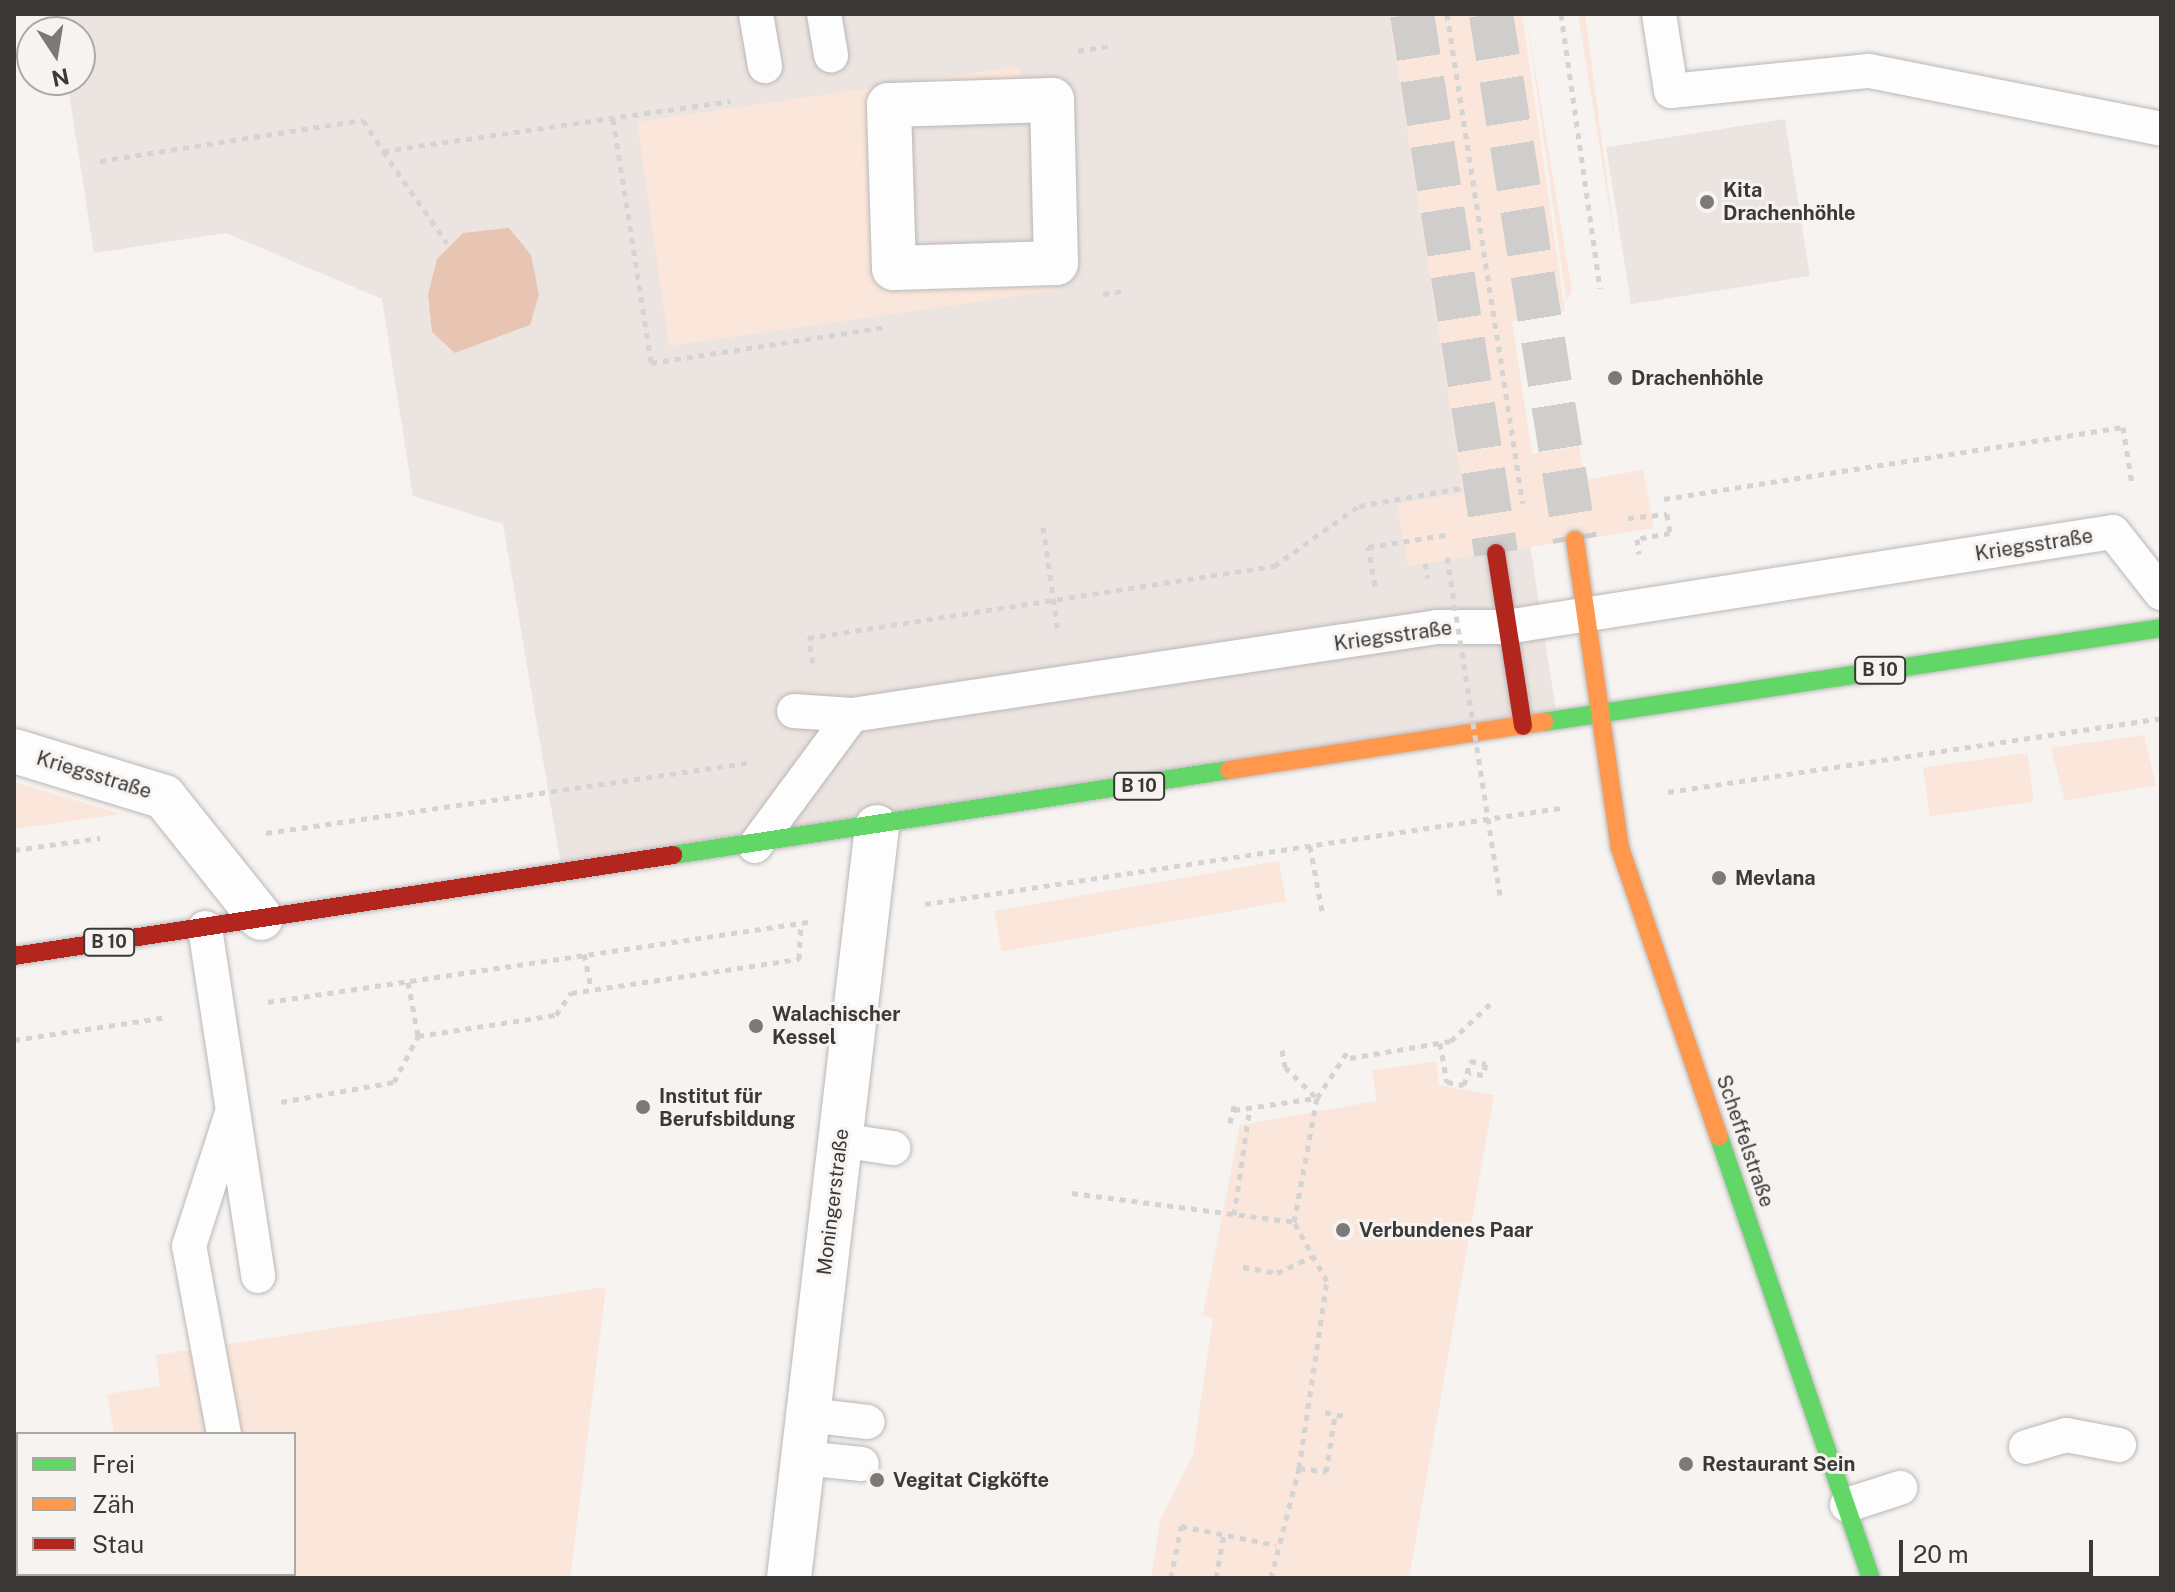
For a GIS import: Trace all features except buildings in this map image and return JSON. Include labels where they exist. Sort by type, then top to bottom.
[{"type":"main road","name":"Scheffelstraße","points":[[1575,540],[1620,848],[1871,1578]]},
{"type":"main road","points":[[1496,553],[1523,726]]},
{"type":"main road","name":"B 10","points":[[14,956],[755,846],[2161,628]]},
{"type":"street","points":[[1052,100],[1056,263],[894,268],[889,105],[1052,100]]},
{"type":"street","name":"Kriegsstraße","points":[[14,751],[164,797],[261,918]]},
{"type":"street","name":"Moningerstraße","points":[[789,1578],[877,827]]},
{"type":"lane","points":[[756,14],[765,66]]},
{"type":"lane","points":[[824,14],[831,55]]},
{"type":"lane","points":[[1659,14],[1671,91],[1869,71],[2161,129]]},
{"type":"lane","name":"Kriegsstraße","points":[[822,712],[1437,627],[1506,627],[2113,532],[2152,581]]},
{"type":"lane","points":[[755,846],[827,750],[822,712]]},
{"type":"lane","points":[[205,928],[258,1276]]},
{"type":"lane","points":[[224,1432],[189,1246],[233,1110]]},
{"type":"lane","points":[[840,1140],[893,1148]]},
{"type":"lane","points":[[808,1415],[868,1422]]},
{"type":"lane","points":[[2026,1447],[2066,1435],[2119,1445]]},
{"type":"lane","points":[[803,1458],[862,1464]]},
{"type":"lane","points":[[1847,1505],[1900,1488]]},
{"type":"path","points":[[1447,14],[1524,507]]},
{"type":"path","points":[[1561,14],[1600,288]]},
{"type":"path","points":[[383,151],[737,100]]},
{"type":"path","points":[[613,118],[651,363],[896,325]]},
{"type":"path","points":[[100,161],[363,120],[447,243]]},
{"type":"path","points":[[1095,295],[1125,291]]},
{"type":"path","points":[[1664,499],[2123,427],[2135,500]]},
{"type":"path","points":[[822,712],[808,638],[1274,566],[1359,506],[1461,488]]},
{"type":"path","points":[[1637,539],[1670,533],[1667,514],[1650,516]]},
{"type":"path","points":[[1043,527],[1050,582]]},
{"type":"path","points":[[1375,586],[1368,547],[1404,541]]},
{"type":"path","points":[[1447,557],[1500,897]]},
{"type":"path","points":[[1611,800],[2161,718]]},
{"type":"path","points":[[255,834],[827,750]]},
{"type":"path","points":[[14,850],[114,836]]},
{"type":"path","points":[[1310,846],[1323,916]]},
{"type":"path","points":[[418,1036],[556,1015],[571,993],[591,988],[799,959],[801,923]]},
{"type":"path","points":[[584,954],[591,988]]},
{"type":"path","points":[[233,1110],[394,1082],[418,1036],[408,982]]},
{"type":"path","points":[[1271,1578],[1276,1545],[1299,1468],[1327,1281],[1294,1222],[1317,1098],[1350,1058],[1451,1041],[1490,1004]]},
{"type":"path","points":[[1440,1043],[1447,1082],[1464,1085],[1470,1061],[1486,1064],[1483,1075],[1469,1073]]},
{"type":"path","points":[[1282,1050],[1285,1067],[1317,1098]]},
{"type":"path","points":[[1348,1051],[1350,1058]]},
{"type":"path","points":[[1234,1110],[1317,1098]]},
{"type":"path","points":[[1230,1123],[1235,1102]]},
{"type":"path","points":[[1234,1215],[1250,1107]]},
{"type":"path","points":[[1072,1193],[1294,1222]]},
{"type":"path","points":[[1243,1267],[1277,1273],[1311,1257]]},
{"type":"path","points":[[1325,1412],[1344,1416]]},
{"type":"path","points":[[1299,1468],[1326,1472],[1335,1415]]},
{"type":"path","points":[[1171,1578],[1181,1526],[1276,1545]]},
{"type":"path","points":[[1216,1578],[1224,1534]]},
{"type":"shaded area","points":[[1389,14],[1522,14],[1565,311],[1512,321],[1532,454],[1579,446],[1585,480],[1643,470],[1654,528],[1408,566],[1397,504],[1463,493]]},
{"type":"shaded area","points":[[1446,14],[1556,710],[561,866],[503,524],[413,496],[382,299],[226,233],[94,253],[69,96],[96,96],[96,16],[57,16]]},
{"type":"shaded area","points":[[1526,14],[1572,292],[1566,299]]},
{"type":"shaded area","points":[[1578,14],[1585,14],[1617,255]]},
{"type":"shaded area","points":[[1019,66],[1024,101],[890,105],[894,267],[1048,264],[1053,291],[669,346],[637,122]]},
{"type":"shaded area","name":"Kita Drachenhöhle","points":[[1785,119],[1810,276],[1631,304],[1606,147]]},
{"type":"shaded area","points":[[509,228],[531,255],[539,295],[530,325],[455,353],[432,332],[428,295],[437,259],[463,233]]},
{"type":"shaded area","points":[[2144,735],[2156,785],[2065,801],[2051,748]]},
{"type":"shaded area","points":[[2027,753],[2034,802],[1930,816],[1923,768]]},
{"type":"shaded area","points":[[14,782],[121,814],[14,829]]},
{"type":"shaded area","points":[[1279,861],[1286,901],[1002,952],[994,911]]},
{"type":"shaded area","points":[[1436,1061],[1439,1085],[1494,1095],[1409,1578],[1151,1578],[1160,1521],[1193,1455],[1213,1318],[1203,1315],[1240,1125],[1377,1101],[1372,1071]]},
{"type":"shaded area","points":[[606,1287],[570,1578],[90,1578],[296,1576],[296,1432],[114,1432],[107,1394],[160,1386],[156,1355]]},
{"type":"tunnel","points":[[1412,14],[1496,553]]},
{"type":"tunnel","points":[[1491,14],[1575,540]]},
{"type":"traffic: fast","points":[[1544,722],[2161,628]]},
{"type":"traffic: fast","points":[[673,855],[1229,770]]},
{"type":"traffic: fast","points":[[1719,1137],[1871,1578]]},
{"type":"traffic: slow","points":[[1575,540],[1620,848],[1719,1137]]},
{"type":"traffic: slow","points":[[1229,770],[1544,722]]},
{"type":"traffic: jam","points":[[1496,553],[1523,726]]},
{"type":"traffic: jam","points":[[14,956],[673,855]]},
{"type":"place","name":"Kita Drachenhöhle","points":[[1707,202]]},
{"type":"place","name":"Drachenhöhle","points":[[1615,378]]},
{"type":"place","name":"Mevlana","points":[[1719,878]]},
{"type":"place","name":"Walachischer Kessel","points":[[756,1026]]},
{"type":"place","name":"Institut für Berufsbildung","points":[[643,1107]]},
{"type":"place","name":"Verbundenes Paar","points":[[1343,1230]]},
{"type":"place","name":"Restaurant Sein","points":[[1686,1464]]},
{"type":"place","name":"Vegitat Cigköfte","points":[[877,1480]]}]
